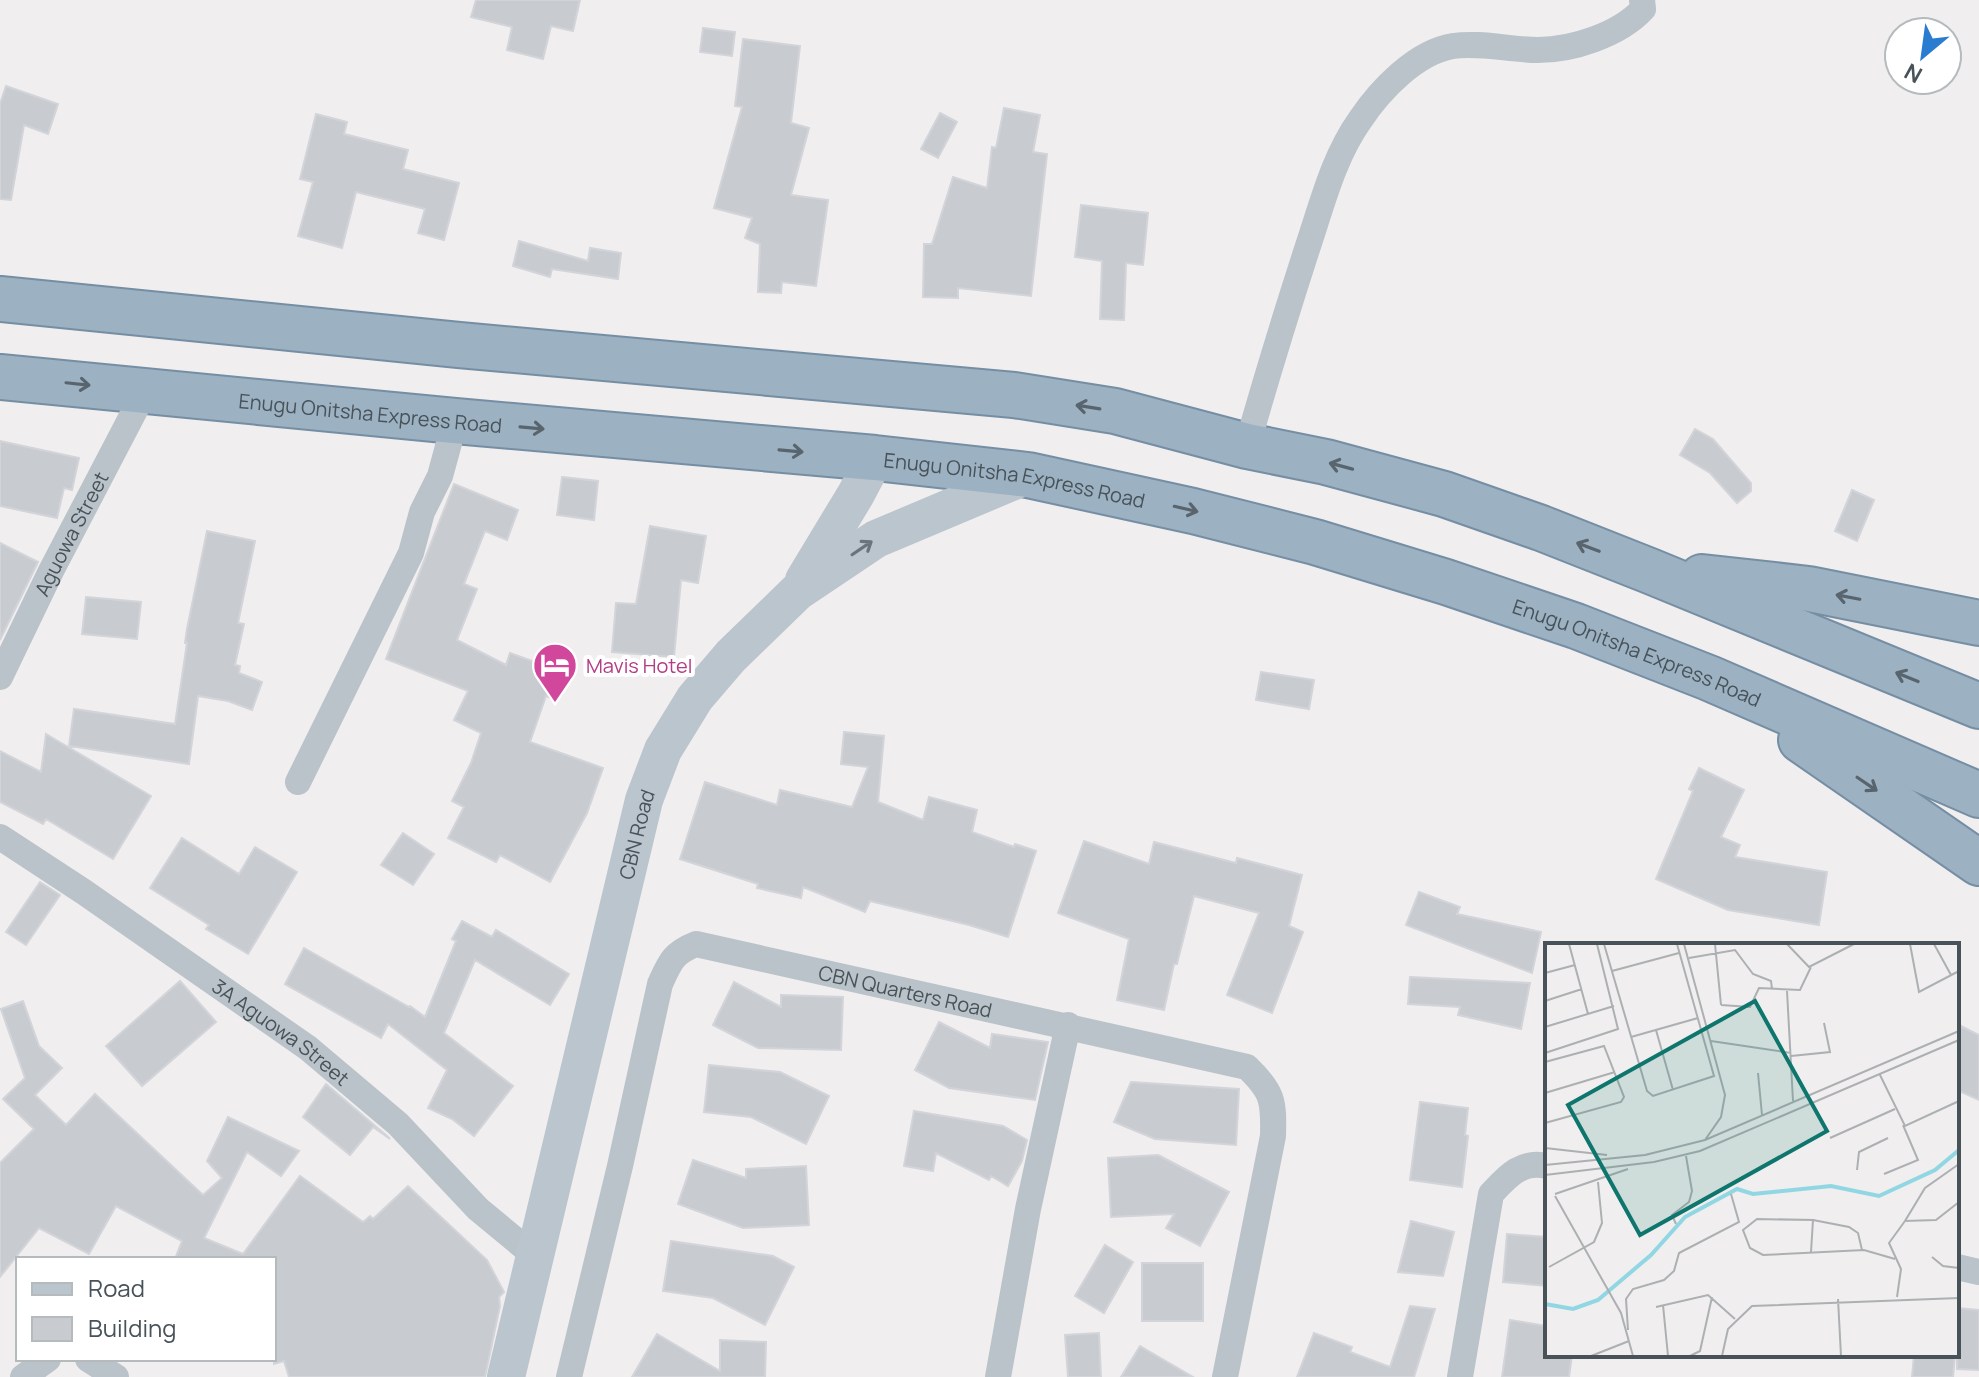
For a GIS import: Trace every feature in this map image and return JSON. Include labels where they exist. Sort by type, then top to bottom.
[{"type":"highway","points":[[0,299],[427,342],[1014,395],[1115,411],[1444,494],[1650,571],[1979,706]]},
{"type":"highway","name":"Enugu Onitsha Express Road","points":[[0,377],[875,458],[1028,475],[1193,511],[1315,542],[1446,582],[1576,626],[1709,678],[1979,795]]},
{"type":"highway","points":[[1650,571],[1809,589],[1979,623]]},
{"type":"highway","points":[[1709,678],[1868,784],[1979,863]]},
{"type":"main road","points":[[797,592],[875,458]]},
{"type":"main road","name":"CBN Road","points":[[506,1377],[644,800],[663,750],[695,698],[731,656],[797,592],[876,539],[1028,475]]},
{"type":"street","points":[[1247,446],[1270,363],[1335,166],[1359,121],[1381,93],[1402,72],[1439,50],[1454,46],[1540,50],[1581,43],[1632,21],[1643,9],[1642,0]]},
{"type":"street","name":"Aguowa Street","points":[[0,677],[51,571],[145,391]]},
{"type":"street","points":[[298,782],[411,553],[422,512],[440,476],[455,421]]},
{"type":"street","name":"3A Aguowa Street","points":[[0,837],[308,1048],[398,1124],[478,1209],[536,1257]]},
{"type":"street","name":"CBN Quarters Road","points":[[569,1377],[660,984],[670,962],[681,950],[696,944],[1247,1067],[1265,1084],[1274,1107],[1273,1136],[1225,1377]]},
{"type":"street","points":[[998,1377],[1028,1209],[1068,1025]]},
{"type":"street","points":[[1460,1377],[1491,1194],[1512,1171],[1537,1163],[1545,1165]]},
{"type":"street","points":[[1959,1267],[1979,1272]]},
{"type":"street","points":[[23,1377],[45,1361]]},
{"type":"street","points":[[91,1361],[116,1377]]},
{"type":"building","points":[[476,0],[580,0],[573,31],[551,26],[543,59],[507,50],[512,27],[471,17]]},
{"type":"building","points":[[703,28],[735,32],[732,56],[700,52]]},
{"type":"building","points":[[743,39],[800,46],[791,123],[809,128],[791,195],[828,200],[816,286],[782,282],[781,293],[758,292],[760,244],[745,238],[752,218],[714,208],[742,107],[735,106]]},
{"type":"building","points":[[6,86],[58,104],[48,134],[24,125],[11,200],[0,199],[0,104]]},
{"type":"building","points":[[1004,108],[1040,115],[1033,152],[1047,154],[1031,296],[958,288],[958,298],[923,297],[924,244],[932,244],[953,177],[987,188],[992,147],[996,148]]},
{"type":"building","points":[[940,113],[957,122],[938,158],[921,149]]},
{"type":"building","points":[[316,114],[347,122],[344,134],[408,150],[403,169],[459,183],[444,240],[418,233],[425,209],[356,192],[342,248],[298,236],[313,182],[300,179]]},
{"type":"building","points":[[1081,205],[1148,213],[1143,265],[1126,263],[1124,320],[1100,319],[1102,261],[1075,257]]},
{"type":"building","points":[[519,241],[588,261],[590,248],[621,253],[618,279],[552,269],[550,277],[513,266]]},
{"type":"building","points":[[1695,429],[1713,439],[1751,483],[1751,491],[1737,503],[1710,473],[1680,455]]},
{"type":"building","points":[[0,441],[79,458],[72,490],[64,488],[57,518],[0,506]]},
{"type":"building","points":[[562,477],[598,481],[594,520],[557,515]]},
{"type":"building","points":[[454,484],[518,510],[507,540],[485,531],[464,584],[477,589],[457,640],[506,665],[510,653],[566,673],[556,700],[546,696],[530,742],[603,768],[587,813],[550,882],[500,855],[496,862],[448,838],[464,807],[452,801],[471,763],[481,733],[454,720],[468,691],[386,659]]},
{"type":"building","points":[[1852,490],[1874,500],[1857,541],[1835,531]]},
{"type":"building","points":[[650,526],[706,536],[698,583],[681,580],[674,657],[612,652],[616,603],[636,604]]},
{"type":"building","points":[[207,531],[255,541],[238,623],[244,624],[235,665],[240,666],[239,673],[262,682],[252,710],[228,701],[198,696],[189,764],[69,746],[74,709],[175,724],[187,629]]},
{"type":"building","points":[[0,543],[38,562],[0,640]]},
{"type":"building","points":[[86,597],[141,602],[137,639],[82,634]]},
{"type":"building","points":[[1261,672],[1314,680],[1309,709],[1256,700]]},
{"type":"building","points":[[844,732],[884,736],[878,802],[923,820],[929,797],[977,810],[972,832],[1014,847],[1015,844],[1036,851],[1008,937],[870,901],[865,912],[803,887],[801,898],[757,888],[758,884],[680,859],[705,782],[777,805],[780,790],[852,807],[868,767],[841,764]]},
{"type":"building","points":[[46,734],[151,796],[113,859],[46,819],[43,824],[0,802],[0,751],[41,772]]},
{"type":"building","points":[[1699,768],[1744,790],[1721,837],[1740,845],[1735,857],[1827,872],[1819,925],[1728,910],[1656,879],[1693,791],[1689,789]]},
{"type":"building","points":[[403,833],[434,854],[413,885],[381,865]]},
{"type":"building","points":[[182,838],[239,874],[255,847],[297,872],[248,954],[206,929],[209,925],[150,888]]},
{"type":"building","points":[[1084,841],[1149,864],[1154,842],[1236,863],[1237,858],[1302,875],[1289,926],[1303,932],[1272,1013],[1227,995],[1259,913],[1194,896],[1164,1010],[1117,1000],[1129,939],[1058,913]]},
{"type":"building","points":[[40,882],[60,895],[26,945],[6,932]]},
{"type":"building","points":[[1419,892],[1460,907],[1457,914],[1541,932],[1532,973],[1406,925]]},
{"type":"building","points":[[462,921],[492,937],[496,930],[569,974],[550,1005],[475,960],[444,1033],[513,1086],[474,1136],[452,1119],[428,1108],[447,1070],[388,1024],[381,1038],[285,984],[304,948],[425,1017],[456,941],[452,939]]},
{"type":"building","points":[[1410,977],[1530,983],[1521,1029],[1458,1015],[1460,1007],[1408,1004]]},
{"type":"building","points":[[180,981],[216,1022],[142,1086],[106,1046]]},
{"type":"building","points":[[734,982],[781,1007],[781,995],[843,997],[841,1050],[758,1048],[713,1025]]},
{"type":"building","points":[[23,1001],[39,1046],[62,1068],[35,1095],[66,1125],[95,1094],[203,1195],[222,1178],[207,1161],[228,1117],[299,1151],[281,1176],[247,1152],[204,1238],[243,1254],[300,1176],[363,1222],[370,1216],[373,1219],[408,1186],[487,1260],[504,1292],[499,1297],[500,1306],[485,1377],[289,1377],[284,1361],[274,1364],[276,1257],[176,1257],[182,1241],[116,1206],[89,1254],[39,1228],[0,1277],[0,1163],[34,1129],[3,1099],[25,1078],[1,1009]]},
{"type":"building","points":[[939,1022],[990,1048],[992,1034],[1048,1042],[1035,1100],[949,1088],[915,1070]]},
{"type":"building","points":[[1959,1025],[1979,1035],[1979,1100],[1959,1091]]},
{"type":"building","points":[[709,1065],[780,1072],[829,1096],[806,1144],[751,1117],[704,1112]]},
{"type":"building","points":[[1131,1082],[1239,1089],[1236,1145],[1155,1139],[1114,1122]]},
{"type":"building","points":[[326,1084],[390,1139],[373,1127],[350,1155],[303,1117]]},
{"type":"building","points":[[1420,1102],[1468,1108],[1462,1187],[1410,1180]]},
{"type":"building","points":[[914,1111],[1003,1126],[1027,1140],[1022,1161],[1008,1186],[991,1176],[989,1180],[936,1153],[933,1171],[904,1166]]},
{"type":"building","points":[[1158,1155],[1229,1192],[1200,1246],[1166,1228],[1174,1214],[1111,1217],[1108,1158]]},
{"type":"building","points":[[693,1160],[746,1178],[746,1169],[806,1166],[809,1225],[743,1228],[678,1204]]},
{"type":"building","points":[[1411,1221],[1454,1232],[1443,1276],[1398,1272]]},
{"type":"building","points":[[1507,1234],[1545,1237],[1545,1286],[1503,1282]]},
{"type":"building","points":[[671,1241],[773,1256],[794,1267],[765,1325],[713,1298],[663,1291]]},
{"type":"building","points":[[1105,1245],[1133,1262],[1104,1313],[1075,1296]]},
{"type":"building","points":[[1142,1263],[1203,1263],[1203,1321],[1142,1321]]},
{"type":"building","points":[[1410,1306],[1435,1309],[1414,1377],[1297,1377],[1314,1333],[1352,1347],[1350,1352],[1390,1367]]},
{"type":"building","points":[[1959,1308],[1979,1310],[1979,1370],[1957,1369]]},
{"type":"building","points":[[1510,1320],[1545,1326],[1545,1357],[1572,1357],[1569,1377],[1502,1377]]},
{"type":"building","points":[[1099,1333],[1101,1377],[1068,1377],[1065,1335]]},
{"type":"building","points":[[657,1334],[720,1371],[720,1340],[766,1342],[765,1377],[632,1377]]},
{"type":"building","points":[[1140,1346],[1193,1377],[1121,1377]]},
{"type":"building","points":[[1914,1357],[1955,1357],[1953,1377],[1912,1377]]},
{"type":"place","name":"Mavis Hotel","points":[[555,704]]}]
